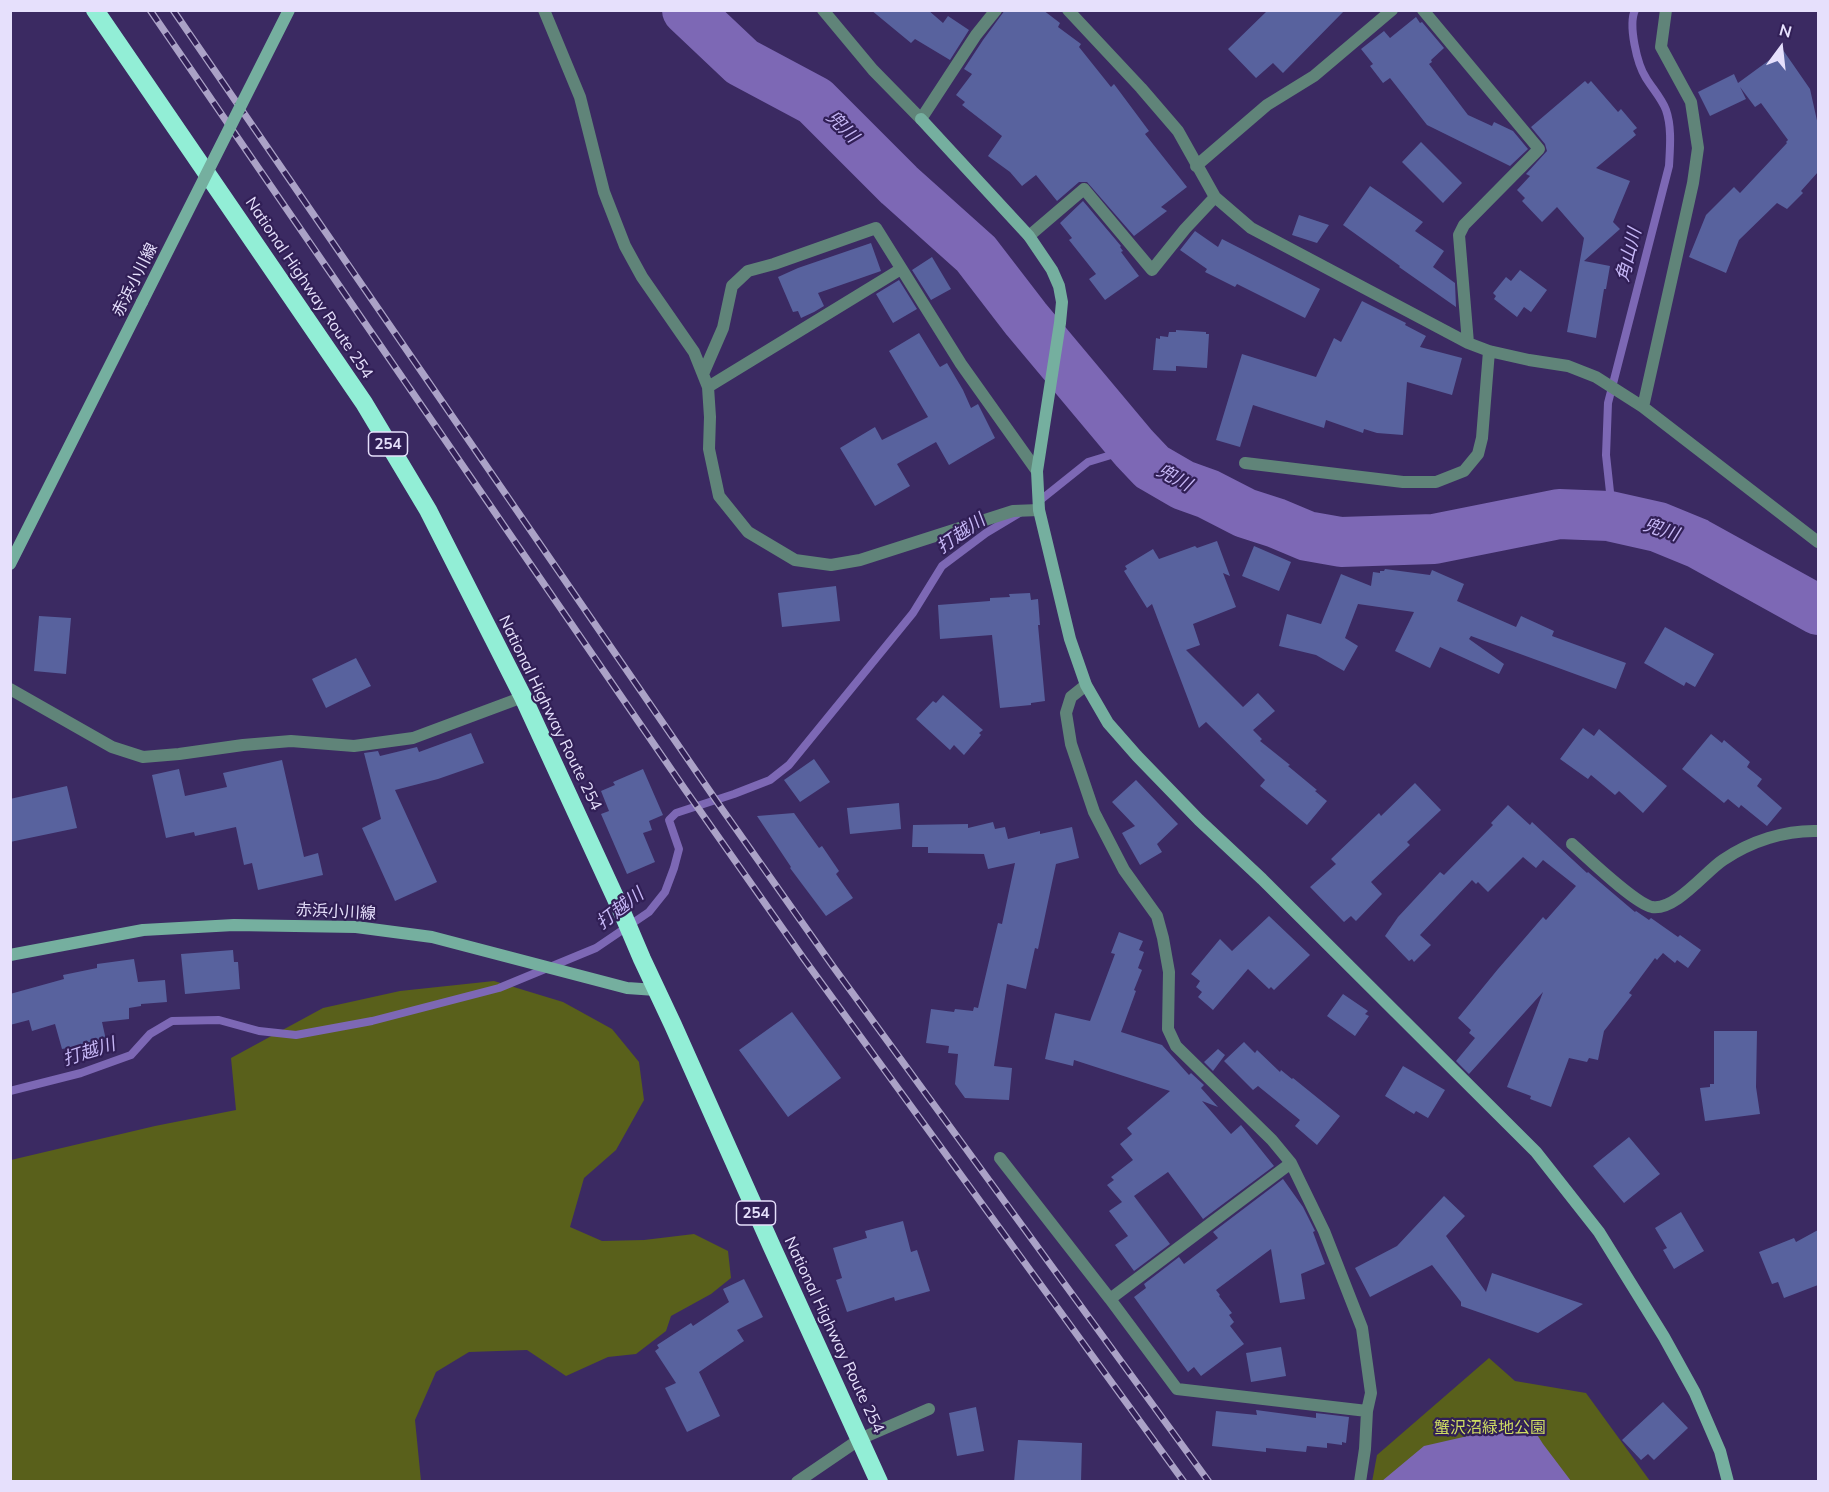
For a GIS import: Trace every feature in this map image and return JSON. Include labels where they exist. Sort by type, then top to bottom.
[{"type":"highway","name":"National Highway Route 254","points":[[95,10],[364,403],[428,510],[523,697],[879,1482]]},
{"type":"street","name":"赤浜小川線","points":[[10,564],[289,10]]},
{"type":"street","points":[[544,10],[580,97],[604,192],[625,246],[642,277],[693,352],[703,374],[708,387],[709,449],[719,496],[748,532],[795,560],[831,565],[860,560],[1013,511],[1039,510]]},
{"type":"street","points":[[823,10],[873,70],[1029,236],[1052,270],[1059,286],[1062,302],[1060,323],[1037,471],[1039,510],[1070,639],[1086,685],[1108,723],[1200,820],[1536,1152],[1599,1232],[1664,1337],[1695,1393],[1720,1452],[1728,1482]]},
{"type":"street","points":[[921,119],[976,35],[996,10]]},
{"type":"street","points":[[1068,10],[1141,87],[1178,131],[1215,197],[1251,228],[1468,343],[1489,351],[1568,366],[1596,377],[1643,407],[1818,542]]},
{"type":"street","points":[[1196,166],[1267,105],[1314,76],[1392,10]]},
{"type":"street","points":[[1423,10],[1539,148],[1464,225],[1459,235],[1468,343]]},
{"type":"street","points":[[1643,407],[1693,183],[1698,147],[1691,102],[1661,47],[1666,10]]},
{"type":"street","points":[[1029,236],[1084,189],[1152,270],[1185,229],[1215,197]]},
{"type":"street","points":[[703,374],[723,328],[732,286],[748,271],[876,228],[961,364],[1037,471]]},
{"type":"street","points":[[708,387],[902,269]]},
{"type":"street","points":[[1245,463],[1403,482],[1436,482],[1464,471],[1478,454],[1482,438],[1489,351]]},
{"type":"street","points":[[1086,685],[1071,697],[1066,713],[1071,744],[1094,812],[1124,870],[1157,916],[1169,972],[1168,1029],[1176,1046],[1272,1140],[1292,1164],[1324,1231],[1362,1329],[1371,1393],[1360,1482]]},
{"type":"street","points":[[10,689],[112,747],[143,757],[291,741],[354,746],[413,738],[523,697]]},
{"type":"street","points":[[1572,844],[1630,895],[1651,907],[1663,906],[1678,898],[1723,860],[1755,843],[1779,834],[1818,831]]},
{"type":"street","name":"赤浜小川線","points":[[10,955],[142,930],[234,925],[356,927],[432,937],[627,988],[656,990]]},
{"type":"street","points":[[1000,1158],[1177,1389],[1367,1411]]},
{"type":"street","points":[[1110,1299],[1292,1164]]},
{"type":"street","points":[[797,1482],[860,1439],[929,1409]]},
{"type":"green space","points":[[494,981],[563,1002],[612,1029],[639,1062],[644,1100],[616,1150],[584,1178],[570,1227],[602,1241],[644,1240],[694,1234],[728,1251],[731,1278],[711,1294],[671,1316],[666,1331],[636,1354],[608,1357],[566,1376],[527,1350],[469,1352],[436,1372],[415,1420],[421,1481],[11,1481],[11,1160],[155,1126],[236,1110],[231,1058],[323,1008],[400,991]]},
{"type":"green space","name":"蟹沢沼緑地公園","points":[[1489,1358],[1515,1381],[1586,1393],[1650,1481],[1372,1482],[1377,1455]]},
{"type":"shaded area","points":[[1529,1422],[1571,1481],[1382,1481],[1424,1446]]},
{"type":"building","points":[[871,10],[928,10],[943,23],[948,16],[969,30],[950,60],[915,39],[911,43]]},
{"type":"building","points":[[1005,10],[1043,10],[1060,23],[1058,27],[1081,44],[1079,47],[1111,87],[1114,84],[1149,131],[1145,134],[1187,187],[1161,207],[1167,211],[1134,236],[1087,182],[1079,182],[1057,201],[1036,175],[1022,186],[1010,172],[988,156],[1002,136],[962,105],[965,102],[956,95],[972,74],[964,69]]},
{"type":"building","points":[[1268,10],[1345,10],[1283,73],[1273,63],[1256,78],[1228,49]]},
{"type":"building","points":[[1416,17],[1444,48],[1429,64],[1468,115],[1492,126],[1494,122],[1513,131],[1528,149],[1510,166],[1427,125],[1390,78],[1383,83],[1370,66],[1373,64],[1361,49],[1384,31],[1390,38]]},
{"type":"building","points":[[1783,50],[1810,89],[1818,125],[1818,172],[1801,191],[1803,193],[1787,209],[1777,203],[1739,240],[1726,273],[1689,257],[1706,215],[1734,187],[1740,193],[1788,140],[1761,103],[1755,107],[1740,87],[1746,99],[1710,116],[1698,92],[1734,74],[1738,83]]},
{"type":"building","points":[[1585,81],[1588,84],[1591,81],[1618,112],[1621,109],[1637,128],[1633,131],[1636,135],[1596,168],[1630,181],[1613,222],[1620,229],[1584,261],[1610,266],[1596,338],[1567,332],[1584,238],[1557,207],[1542,222],[1522,201],[1525,198],[1517,190],[1530,176],[1526,174],[1547,151],[1545,144],[1531,127]]},
{"type":"building","points":[[1421,142],[1462,183],[1443,203],[1402,162]]},
{"type":"building","points":[[1370,186],[1423,222],[1415,231],[1444,251],[1433,267],[1455,283],[1456,307],[1343,225]]},
{"type":"building","points":[[1083,201],[1121,246],[1123,251],[1121,252],[1139,276],[1105,300],[1089,279],[1096,274],[1069,240],[1072,238],[1060,223]]},
{"type":"building","points":[[1299,215],[1329,225],[1317,243],[1292,235]]},
{"type":"building","points":[[1195,231],[1218,247],[1222,239],[1320,289],[1305,318],[1237,284],[1235,287],[1205,272],[1207,269],[1180,250]]},
{"type":"building","points":[[871,243],[881,271],[818,293],[824,306],[814,312],[801,318],[798,311],[793,312],[778,277]]},
{"type":"building","points":[[932,257],[951,289],[931,300],[912,270]]},
{"type":"building","points":[[1520,270],[1547,290],[1531,312],[1524,307],[1517,317],[1494,299],[1496,296],[1493,293],[1506,277],[1511,281]]},
{"type":"building","points":[[899,280],[917,309],[893,323],[876,294]]},
{"type":"building","points":[[1362,301],[1406,323],[1405,325],[1426,336],[1420,347],[1462,358],[1452,395],[1407,382],[1403,435],[1377,433],[1364,429],[1363,433],[1326,420],[1324,428],[1253,405],[1240,447],[1216,440],[1242,354],[1316,377],[1334,338],[1341,342]]},
{"type":"building","points":[[1176,330],[1209,334],[1207,368],[1176,366],[1176,371],[1153,370],[1156,338],[1168,337],[1169,332],[1176,332]]},
{"type":"building","points":[[919,333],[940,367],[947,363],[971,408],[978,404],[995,438],[949,465],[936,442],[897,464],[910,486],[875,506],[840,448],[875,427],[882,440],[928,417],[889,351]]},
{"type":"building","points":[[1217,541],[1230,576],[1223,573],[1236,607],[1193,624],[1200,645],[1186,650],[1243,707],[1258,693],[1275,711],[1253,730],[1262,739],[1260,741],[1290,765],[1288,766],[1327,801],[1307,825],[1260,786],[1265,780],[1206,722],[1199,728],[1152,604],[1147,608],[1124,571],[1127,569],[1125,566],[1153,549],[1159,559]]},
{"type":"building","points":[[1254,546],[1291,562],[1279,591],[1242,576]]},
{"type":"building","points":[[1385,569],[1430,575],[1432,570],[1464,584],[1457,601],[1516,627],[1521,616],[1554,631],[1552,636],[1626,663],[1616,689],[1471,636],[1469,639],[1504,664],[1499,674],[1440,647],[1430,668],[1395,651],[1414,612],[1358,604],[1345,638],[1358,646],[1344,671],[1316,655],[1279,646],[1287,614],[1321,624],[1341,574],[1371,586],[1373,572],[1380,573]]},
{"type":"building","points":[[836,586],[840,621],[782,627],[778,593]]},
{"type":"building","points":[[1030,593],[1031,600],[1038,599],[1045,701],[1031,703],[1031,705],[1000,708],[992,635],[940,639],[938,605],[990,601],[990,598],[1010,597],[1009,594]]},
{"type":"building","points":[[39,616],[71,618],[66,674],[34,671]]},
{"type":"building","points":[[1665,627],[1714,654],[1695,687],[1686,682],[1684,686],[1644,663]]},
{"type":"building","points":[[356,658],[371,686],[326,708],[312,679]]},
{"type":"building","points":[[943,695],[983,730],[964,755],[954,745],[950,750],[916,719],[933,701],[936,703]]},
{"type":"building","points":[[1583,728],[1594,736],[1599,729],[1667,786],[1643,813],[1619,791],[1615,795],[1591,775],[1588,779],[1560,759]]},
{"type":"building","points":[[471,733],[484,763],[438,779],[395,790],[437,882],[395,901],[362,828],[381,819],[364,753],[378,751],[380,756],[417,747],[419,752]]},
{"type":"building","points":[[1711,734],[1722,743],[1724,740],[1750,762],[1747,767],[1762,779],[1757,786],[1782,808],[1767,826],[1741,805],[1739,808],[1728,799],[1724,803],[1682,769]]},
{"type":"building","points":[[814,759],[830,782],[800,802],[784,780]]},
{"type":"building","points":[[282,760],[304,857],[318,853],[323,875],[258,890],[252,863],[244,865],[236,827],[195,836],[194,832],[166,838],[152,775],[179,769],[185,796],[227,787],[223,773]]},
{"type":"building","points":[[643,769],[663,815],[649,821],[652,830],[643,833],[655,862],[627,874],[601,814],[609,811],[601,791],[615,785],[613,782]]},
{"type":"building","points":[[1136,780],[1178,824],[1157,844],[1162,852],[1140,865],[1122,833],[1135,826],[1112,802]]},
{"type":"building","points":[[1415,783],[1441,810],[1407,842],[1410,845],[1371,882],[1382,894],[1356,921],[1351,916],[1344,922],[1310,887],[1336,864],[1331,859],[1379,813],[1381,816]]},
{"type":"building","points":[[67,786],[77,828],[10,842],[10,799]]},
{"type":"building","points":[[899,803],[901,829],[850,834],[847,808]]},
{"type":"building","points":[[1508,805],[1530,825],[1532,822],[1587,873],[1635,912],[1649,920],[1651,918],[1701,950],[1688,968],[1677,960],[1675,963],[1663,953],[1657,960],[1655,958],[1629,993],[1632,995],[1604,1031],[1598,1060],[1589,1058],[1587,1062],[1569,1058],[1551,1107],[1507,1087],[1543,992],[1469,1074],[1456,1061],[1475,1038],[1469,1033],[1471,1030],[1458,1018],[1543,917],[1546,920],[1576,886],[1543,860],[1536,868],[1523,857],[1488,892],[1478,882],[1476,884],[1472,880],[1420,935],[1431,945],[1414,962],[1412,959],[1409,961],[1385,936],[1398,917],[1440,872],[1444,875],[1493,825],[1491,823]]},
{"type":"building","points":[[794,813],[819,848],[822,846],[839,871],[836,874],[853,898],[826,916],[790,868],[757,816]]},
{"type":"building","points":[[993,822],[995,829],[1005,827],[1008,839],[1040,831],[1040,834],[1072,827],[1079,858],[1056,864],[1038,949],[1035,948],[1026,989],[1007,984],[994,1066],[1012,1068],[1009,1100],[965,1098],[955,1084],[958,1054],[948,1053],[949,1046],[926,1043],[931,1009],[954,1012],[955,1009],[973,1011],[974,1007],[978,1008],[998,923],[1002,924],[1015,863],[988,869],[984,854],[928,853],[928,847],[912,847],[913,825],[968,824],[968,828]]},
{"type":"building","points":[[1269,916],[1310,955],[1274,990],[1271,987],[1269,989],[1248,969],[1213,1010],[1198,997],[1202,992],[1196,987],[1200,981],[1191,974],[1220,939],[1232,951]]},
{"type":"building","points":[[1119,932],[1143,941],[1139,950],[1144,952],[1138,968],[1142,970],[1134,990],[1136,991],[1121,1032],[1162,1045],[1189,1075],[1191,1073],[1204,1085],[1201,1088],[1218,1107],[1202,1101],[1231,1134],[1241,1125],[1274,1166],[1203,1219],[1168,1172],[1134,1196],[1170,1244],[1134,1271],[1115,1245],[1128,1236],[1109,1211],[1122,1202],[1107,1185],[1114,1180],[1111,1177],[1133,1160],[1120,1144],[1132,1134],[1127,1128],[1170,1091],[1074,1060],[1073,1066],[1045,1059],[1055,1013],[1090,1021],[1115,954],[1111,953]]},
{"type":"building","points":[[233,950],[234,962],[238,962],[240,989],[185,994],[181,954]]},
{"type":"building","points":[[134,959],[138,982],[165,980],[167,1002],[141,1004],[141,1006],[129,1008],[129,1019],[102,1022],[106,1040],[62,1049],[55,1024],[32,1031],[29,1020],[10,1025],[10,994],[64,979],[63,975],[97,968],[97,964]]},
{"type":"building","points":[[1343,994],[1368,1011],[1365,1014],[1369,1016],[1355,1036],[1327,1016]]},
{"type":"building","points":[[792,1012],[841,1078],[788,1117],[739,1050]]},
{"type":"building","points":[[1714,1031],[1757,1031],[1756,1087],[1760,1114],[1705,1121],[1700,1088],[1714,1084]]},
{"type":"building","points":[[1244,1042],[1255,1053],[1257,1050],[1280,1072],[1281,1070],[1293,1078],[1340,1116],[1317,1145],[1295,1126],[1300,1120],[1258,1086],[1253,1090],[1224,1061]]},
{"type":"building","points":[[1218,1049],[1225,1055],[1213,1071],[1204,1062]]},
{"type":"building","points":[[1403,1066],[1445,1090],[1428,1118],[1416,1111],[1414,1114],[1385,1096]]},
{"type":"building","points":[[1629,1137],[1660,1174],[1624,1203],[1593,1166]]},
{"type":"building","points":[[1283,1179],[1303,1207],[1315,1231],[1313,1232],[1325,1264],[1301,1274],[1305,1299],[1280,1303],[1271,1249],[1216,1290],[1232,1313],[1229,1315],[1234,1322],[1230,1326],[1244,1344],[1201,1376],[1194,1367],[1188,1372],[1134,1297],[1146,1288],[1144,1284],[1179,1257],[1184,1264],[1218,1238],[1213,1232]]},
{"type":"building","points":[[1444,1196],[1465,1216],[1446,1236],[1486,1292],[1492,1273],[1583,1304],[1538,1333],[1461,1306],[1461,1302],[1432,1265],[1370,1297],[1355,1268],[1397,1246]]},
{"type":"building","points":[[1681,1212],[1704,1251],[1674,1269],[1663,1250],[1667,1248],[1655,1228]]},
{"type":"building","points":[[903,1221],[911,1252],[917,1250],[930,1291],[895,1301],[894,1297],[847,1312],[836,1280],[842,1278],[833,1248],[867,1238],[865,1231]]},
{"type":"building","points":[[1818,1230],[1818,1285],[1784,1298],[1778,1282],[1772,1284],[1759,1252],[1794,1238],[1796,1242]]},
{"type":"building","points":[[744,1279],[763,1317],[737,1330],[744,1341],[699,1372],[720,1416],[687,1432],[665,1388],[676,1383],[655,1351],[659,1348],[657,1345],[691,1323],[693,1326],[729,1302],[723,1289]]},
{"type":"building","points":[[1281,1347],[1286,1376],[1251,1382],[1246,1353]]},
{"type":"building","points":[[1663,1402],[1688,1428],[1654,1460],[1648,1454],[1641,1460],[1622,1440]]},
{"type":"building","points":[[976,1407],[984,1451],[957,1456],[949,1413]]},
{"type":"building","points":[[1256,1410],[1316,1418],[1316,1413],[1349,1417],[1346,1443],[1342,1442],[1342,1445],[1327,1443],[1327,1448],[1307,1446],[1306,1452],[1266,1448],[1266,1452],[1212,1446],[1216,1411],[1257,1415]]},
{"type":"building","points":[[1018,1440],[1082,1443],[1081,1482],[1014,1482]]},
{"type":"waterway","name":"兜川","points":[[687,10],[742,62],[815,101],[899,185],[976,254],[1026,319],[1134,448],[1152,467],[1183,485],[1208,494],[1245,513],[1307,536],[1341,542],[1434,539],[1559,514],[1609,516],[1658,527],[1697,543],[1818,610]]},
{"type":"waterway","name":"角山川","points":[[1609,516],[1610,492],[1606,455],[1608,403],[1669,166],[1670,152],[1670,130],[1666,110],[1648,82],[1637,54],[1632,25],[1635,10]]},
{"type":"waterway","name":"打越川","points":[[1038,502],[1088,462],[1134,448]]},
{"type":"waterway","name":"打越川","points":[[10,1091],[81,1073],[131,1055],[150,1034],[172,1021],[219,1020],[259,1031],[296,1035],[372,1021],[499,988],[596,948],[649,912],[665,892],[679,849],[669,820],[676,813],[770,780],[789,765],[913,613],[942,566],[986,533],[1021,512]]},
{"type":"railway","points":[[150,10],[804,959],[1184,1482]]},
{"type":"railway","points":[[173,10],[722,809],[832,965],[1209,1482]]}]
